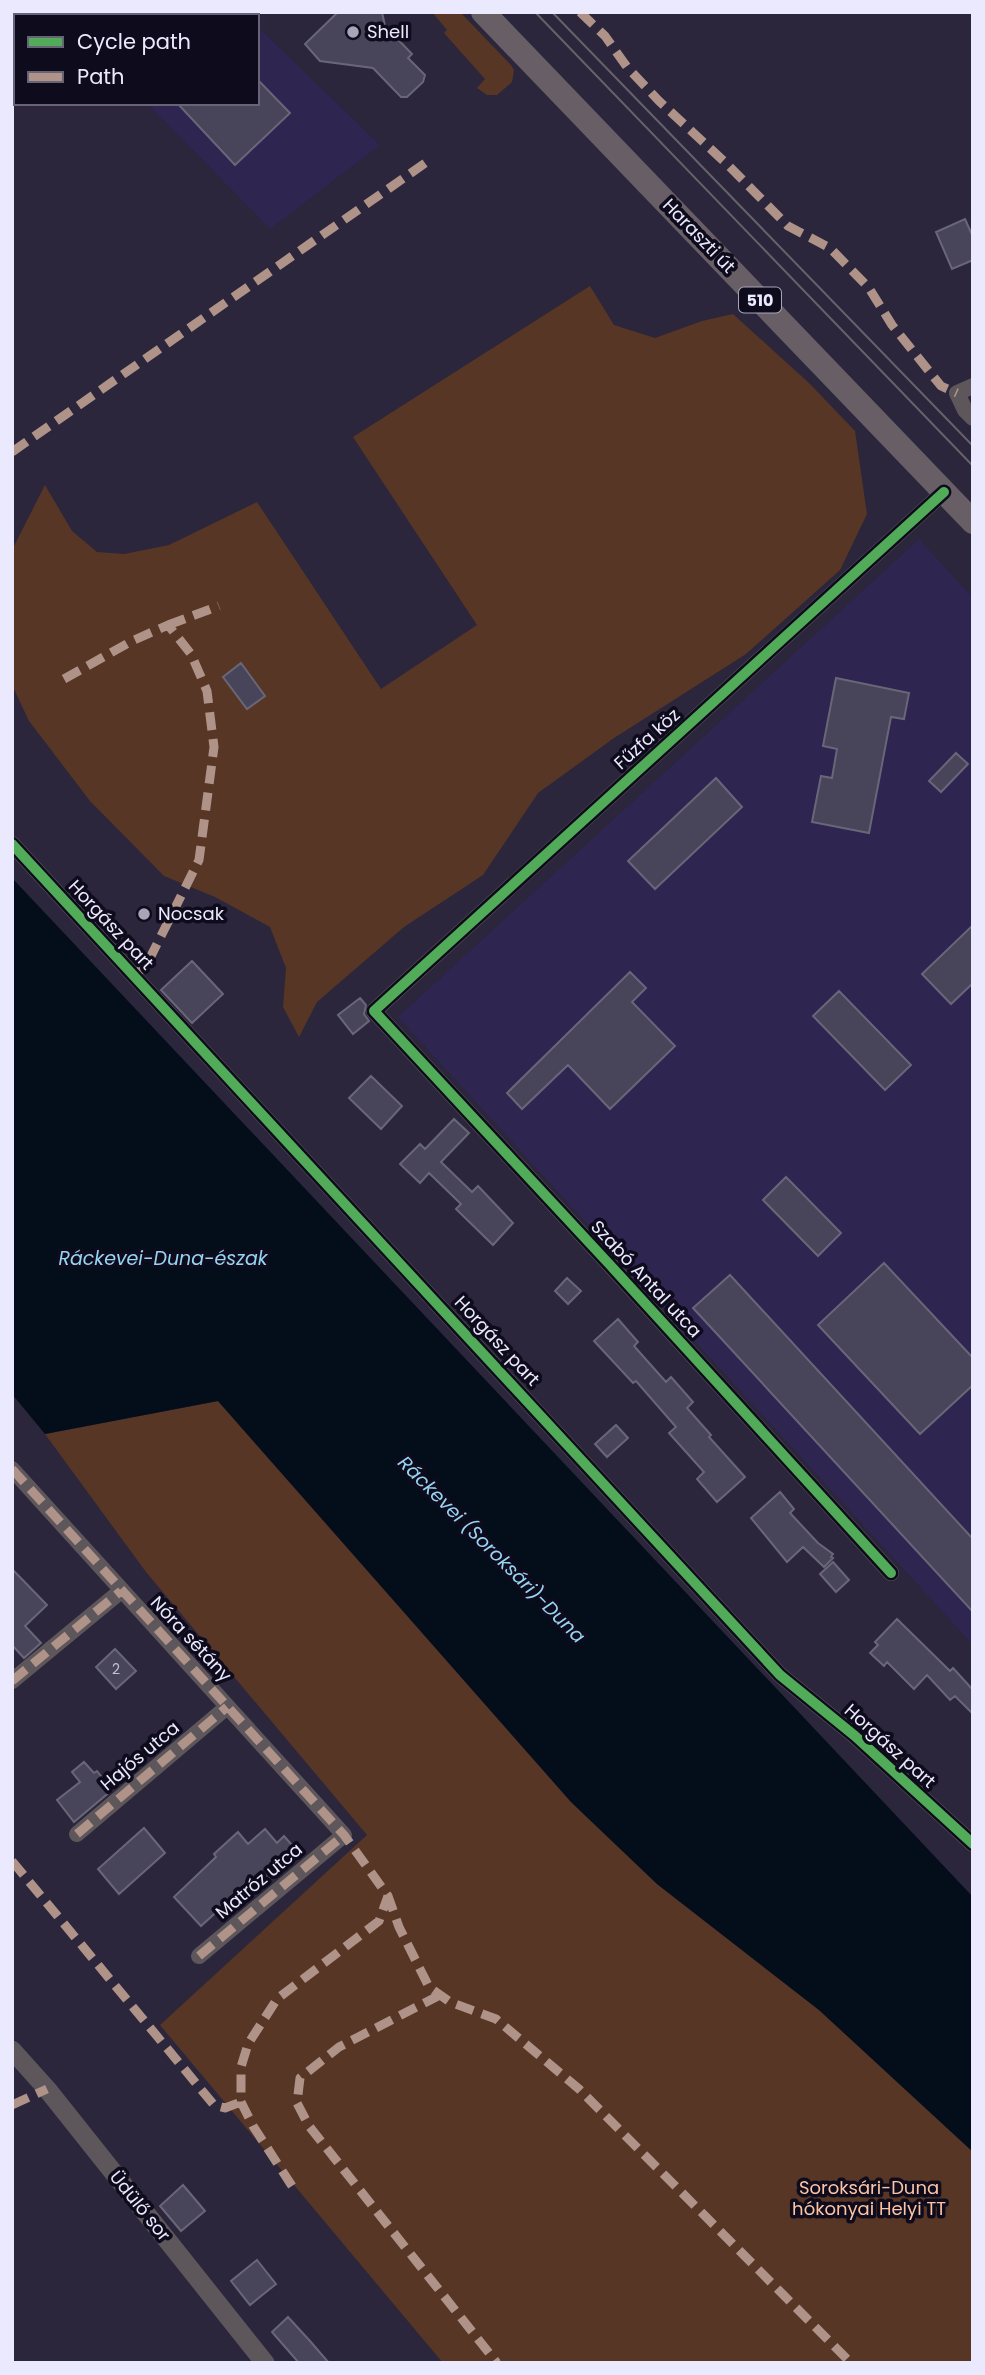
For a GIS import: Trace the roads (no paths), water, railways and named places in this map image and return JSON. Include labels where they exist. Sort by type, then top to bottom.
[{"type":"main road","name":"Haraszti út","points":[[483,12],[973,522]]},
{"type":"street","points":[[969,414],[957,393],[973,386]]},
{"type":"street","name":"Fűzfa köz","points":[[374,1011],[944,492]]},
{"type":"street","name":"Horgász part","points":[[12,844],[780,1675],[856,1736],[973,1844]]},
{"type":"street","name":"Szabó Antal utca","points":[[374,1011],[891,1573]]},
{"type":"street","name":"Nóra sétány","points":[[12,1469],[344,1835]]},
{"type":"street","points":[[12,1681],[121,1591]]},
{"type":"street","name":"Hajós utca","points":[[77,1834],[227,1707]]},
{"type":"street","name":"Matróz utca","points":[[199,1956],[344,1835]]},
{"type":"street","name":"Üdülő sor","points":[[12,2050],[47,2089],[265,2363]]},
{"type":"water","name":"Ráckevei-Duna-észak","points":[[12,878],[973,1897],[973,2152],[819,2010],[657,1884],[571,1802],[218,1401],[45,1434],[12,1394]]},
{"type":"tram line","points":[[535,12],[973,466]]},
{"type":"tram line","points":[[552,12],[973,446]]},
{"type":"place","name":"Shell","points":[[353,32]]},
{"type":"place","name":"Nocsak","points":[[144,914]]},
{"type":"water label","name":"Ráckevei (Soroksári)-Duna","points":[[492,1549]]},
{"type":"park label","name":"Soroksári-Duna hókonyai Helyi TT","points":[[869,2198]]}]
